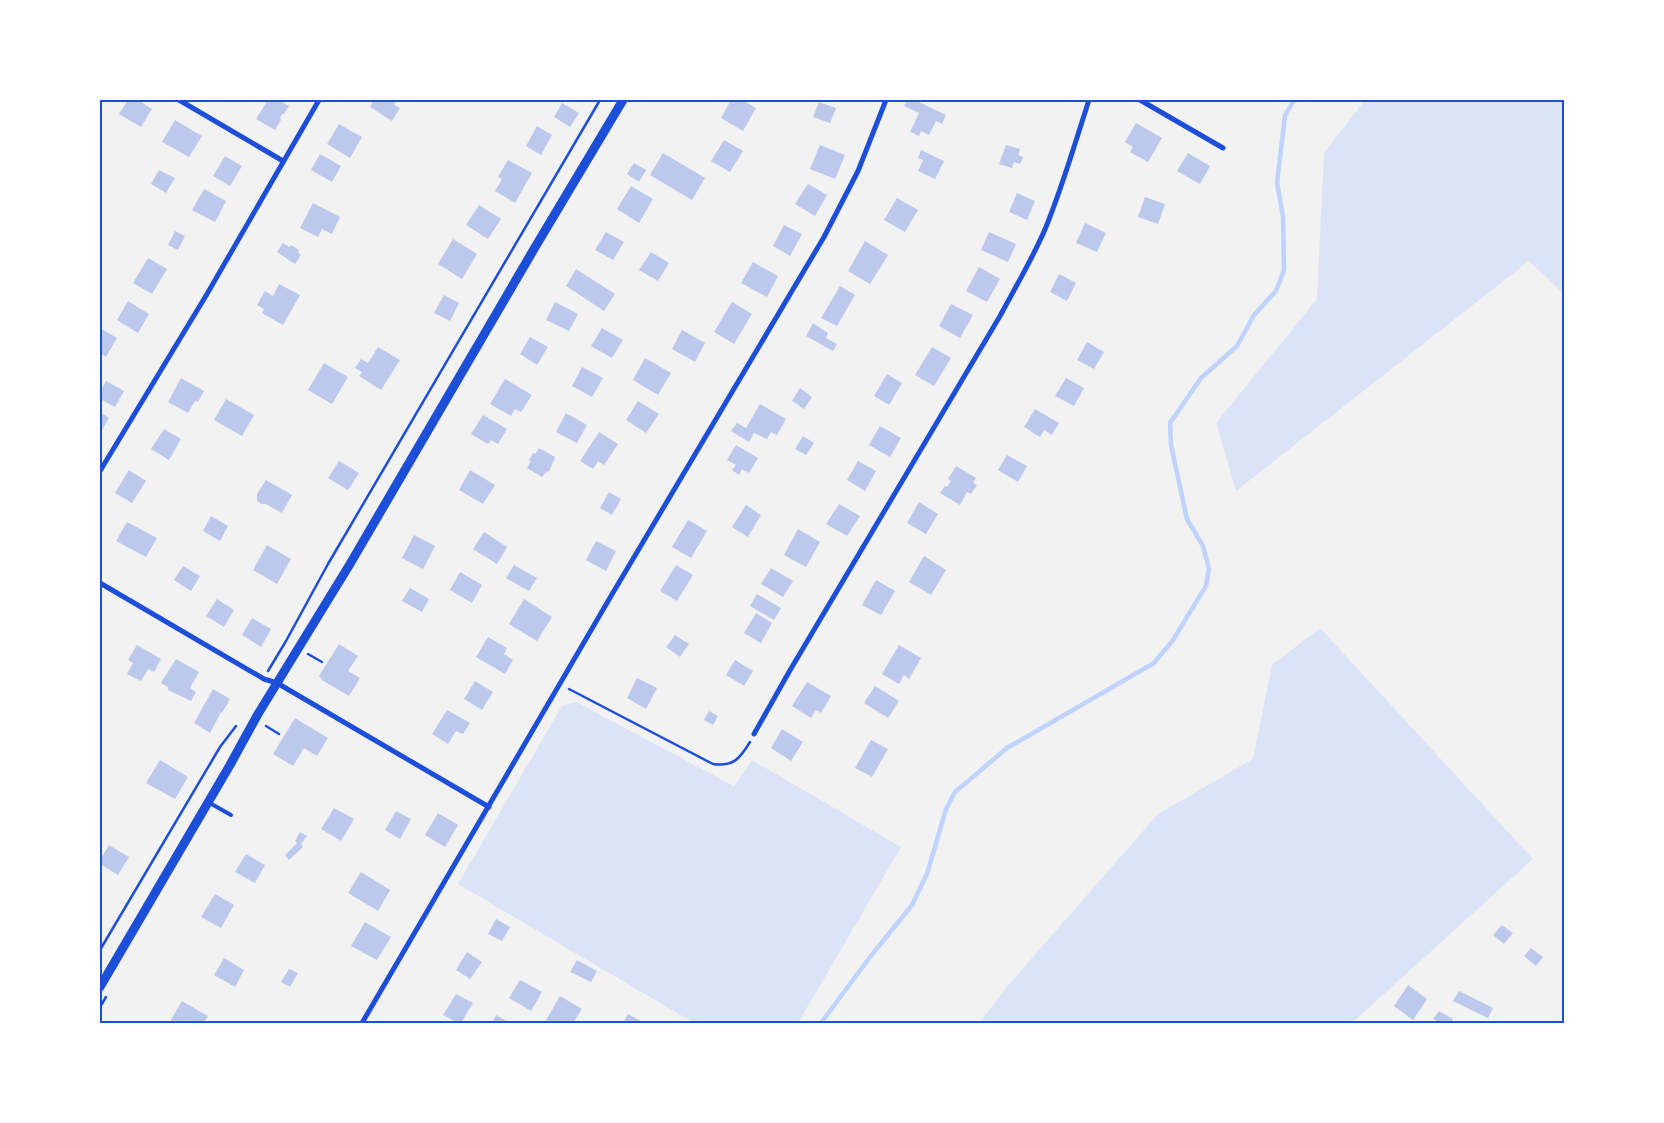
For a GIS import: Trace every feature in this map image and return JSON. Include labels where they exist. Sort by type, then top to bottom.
[{"type":"street","points":[[178,100],[283,161]]},
{"type":"street","points":[[100,470],[208,294],[319,100]]},
{"type":"street","points":[[100,987],[277,683],[422,443],[623,100]]},
{"type":"street","points":[[362,1023],[824,237],[858,171],[886,100]]},
{"type":"street","points":[[754,734],[984,342],[1028,263],[1045,228],[1063,183],[1089,100]]},
{"type":"street","points":[[1140,100],[1223,148]]},
{"type":"street","points":[[100,583],[264,679],[277,683],[489,807]]},
{"type":"lane","points":[[208,802],[231,815]]},
{"type":"path","points":[[264,679],[328,564],[600,100]]},
{"type":"path","points":[[308,654],[322,662]]},
{"type":"path","points":[[560,684],[713,764],[734,762],[739,758],[754,734]]},
{"type":"path","points":[[100,950],[220,747],[238,724]]},
{"type":"path","points":[[266,726],[280,734]]},
{"type":"shaded area","points":[[1365,100],[1564,100],[1564,294],[1529,261],[1236,491],[1216,423],[1317,299],[1324,153]]},
{"type":"shaded area","points":[[1320,628],[1533,859],[1352,1023],[979,1023],[1010,983],[1158,814],[1253,759],[1272,665]]},
{"type":"shaded area","points":[[576,702],[734,786],[752,760],[901,847],[798,1023],[694,1023],[458,884],[562,706]]},
{"type":"building","points":[[128,100],[138,100],[152,109],[141,127],[119,114]]},
{"type":"building","points":[[268,100],[278,100],[289,106],[284,114],[282,114],[275,130],[256,119]]},
{"type":"building","points":[[374,100],[396,100],[394,105],[400,108],[392,121],[370,107]]},
{"type":"building","points":[[731,100],[742,100],[756,108],[743,131],[721,118]]},
{"type":"building","points":[[907,100],[915,100],[946,115],[942,124],[936,121],[929,135],[921,131],[919,136],[910,132],[919,113],[904,106]]},
{"type":"building","points":[[819,102],[836,108],[830,123],[813,117]]},
{"type":"building","points":[[562,103],[579,113],[570,127],[554,117]]},
{"type":"building","points":[[175,120],[202,136],[189,157],[162,142]]},
{"type":"building","points":[[1136,123],[1162,138],[1148,162],[1130,152],[1133,147],[1125,142]]},
{"type":"building","points":[[339,124],[362,137],[350,158],[327,144]]},
{"type":"building","points":[[537,126],[552,135],[541,155],[526,146]]},
{"type":"building","points":[[724,140],[743,151],[730,172],[711,161]]},
{"type":"building","points":[[820,145],[845,155],[835,179],[810,169]]},
{"type":"building","points":[[1006,145],[1020,149],[1018,155],[1023,157],[1020,164],[1014,162],[1012,168],[999,164]]},
{"type":"building","points":[[921,150],[944,161],[935,179],[918,171],[923,160],[918,158]]},
{"type":"building","points":[[663,153],[705,178],[692,200],[650,175]]},
{"type":"building","points":[[1188,153],[1210,166],[1200,184],[1177,171]]},
{"type":"building","points":[[320,154],[341,166],[332,182],[311,170]]},
{"type":"building","points":[[225,156],[242,166],[230,186],[213,176]]},
{"type":"building","points":[[508,160],[532,173],[515,203],[495,191],[502,179],[498,177]]},
{"type":"building","points":[[634,163],[646,170],[639,182],[627,174]]},
{"type":"building","points":[[159,170],[175,178],[166,193],[151,184]]},
{"type":"building","points":[[808,184],[827,195],[815,216],[795,204]]},
{"type":"building","points":[[631,186],[653,199],[639,223],[617,209]]},
{"type":"building","points":[[204,189],[226,201],[215,222],[192,210]]},
{"type":"building","points":[[1017,193],[1035,201],[1027,220],[1009,212]]},
{"type":"building","points":[[1145,197],[1165,204],[1158,224],[1138,217]]},
{"type":"building","points":[[897,198],[918,210],[905,232],[884,220]]},
{"type":"building","points":[[313,203],[340,217],[332,234],[322,229],[318,237],[300,228]]},
{"type":"building","points":[[479,205],[501,219],[488,239],[466,225]]},
{"type":"building","points":[[1085,223],[1106,233],[1097,252],[1076,243]]},
{"type":"building","points":[[784,225],[802,234],[790,256],[773,246]]},
{"type":"building","points":[[175,231],[185,236],[178,250],[168,245]]},
{"type":"building","points":[[606,232],[624,242],[613,260],[595,250]]},
{"type":"building","points":[[989,232],[1016,244],[1008,262],[981,250]]},
{"type":"building","points":[[453,239],[477,254],[462,279],[438,264]]},
{"type":"building","points":[[865,241],[888,255],[870,284],[848,271]]},
{"type":"building","points":[[283,243],[299,250],[298,253],[301,255],[295,264],[277,252]]},
{"type":"building","points":[[651,252],[669,263],[658,281],[639,270]]},
{"type":"building","points":[[148,258],[167,269],[152,294],[133,283]]},
{"type":"building","points":[[753,262],[778,276],[767,297],[741,283]]},
{"type":"building","points":[[979,267],[1000,279],[987,302],[966,291]]},
{"type":"building","points":[[576,269],[615,294],[604,311],[566,286]]},
{"type":"building","points":[[1059,274],[1076,283],[1067,301],[1050,292]]},
{"type":"building","points":[[279,284],[300,295],[283,325],[262,313],[264,309],[257,305],[265,291],[273,296]]},
{"type":"building","points":[[840,286],[855,295],[837,326],[821,318]]},
{"type":"building","points":[[444,295],[459,303],[450,321],[434,313]]},
{"type":"building","points":[[128,301],[149,314],[138,333],[117,320]]},
{"type":"building","points":[[555,302],[578,314],[569,331],[546,320]]},
{"type":"building","points":[[732,302],[752,314],[734,344],[714,332]]},
{"type":"building","points":[[951,304],[973,315],[960,338],[939,326]]},
{"type":"building","points":[[813,323],[828,333],[826,338],[837,344],[833,351],[806,336]]},
{"type":"building","points":[[100,328],[117,338],[106,357],[100,353]]},
{"type":"building","points":[[602,328],[623,340],[612,358],[591,346]]},
{"type":"building","points":[[682,330],[705,343],[695,362],[672,349]]},
{"type":"building","points":[[530,337],[548,347],[537,365],[520,354]]},
{"type":"building","points":[[1087,342],[1104,352],[1094,369],[1077,360]]},
{"type":"building","points":[[378,347],[400,360],[381,390],[359,376],[362,372],[355,368],[361,359],[368,363]]},
{"type":"building","points":[[932,347],[951,358],[934,386],[915,375]]},
{"type":"building","points":[[645,358],[671,373],[658,395],[633,380]]},
{"type":"building","points":[[324,363],[348,377],[332,404],[308,390]]},
{"type":"building","points":[[582,367],[603,378],[592,397],[572,386]]},
{"type":"building","points":[[887,374],[902,383],[889,405],[874,396]]},
{"type":"building","points":[[181,378],[204,391],[198,402],[195,401],[188,413],[168,402]]},
{"type":"building","points":[[1066,378],[1084,388],[1074,406],[1055,396]]},
{"type":"building","points":[[505,379],[532,395],[521,412],[515,409],[511,416],[490,404]]},
{"type":"building","points":[[106,381],[124,391],[115,407],[100,399],[100,392]]},
{"type":"building","points":[[800,388],[812,397],[804,409],[792,401]]},
{"type":"building","points":[[226,399],[254,415],[242,436],[214,420]]},
{"type":"building","points":[[638,401],[659,414],[646,433],[626,420]]},
{"type":"building","points":[[760,404],[786,419],[777,435],[771,432],[767,439],[754,433],[749,442],[731,431],[737,423],[746,428]]},
{"type":"building","points":[[1035,409],[1059,423],[1052,435],[1044,430],[1040,437],[1024,427]]},
{"type":"building","points":[[100,412],[109,418],[100,434]]},
{"type":"building","points":[[566,413],[587,425],[577,443],[556,432]]},
{"type":"building","points":[[483,415],[507,429],[498,444],[491,440],[488,444],[471,434]]},
{"type":"building","points":[[880,426],[901,438],[890,457],[869,445]]},
{"type":"building","points":[[164,429],[181,439],[169,460],[151,449]]},
{"type":"building","points":[[599,432],[618,444],[604,465],[598,461],[593,469],[580,461]]},
{"type":"building","points":[[803,436],[814,443],[806,455],[795,449]]},
{"type":"building","points":[[736,445],[758,458],[749,473],[742,469],[739,475],[732,470],[736,465],[727,460]]},
{"type":"building","points":[[539,448],[555,457],[549,472],[547,471],[542,477],[527,468],[533,453],[535,454]]},
{"type":"building","points":[[1007,455],[1027,466],[1018,482],[998,470]]},
{"type":"building","points":[[339,461],[359,473],[348,490],[328,478]]},
{"type":"building","points":[[858,461],[876,471],[865,491],[847,480]]},
{"type":"building","points":[[956,466],[976,478],[973,483],[977,485],[971,494],[967,492],[960,505],[940,493],[951,481],[948,479]]},
{"type":"building","points":[[129,470],[146,481],[132,503],[115,493]]},
{"type":"building","points":[[470,470],[495,485],[483,504],[459,490]]},
{"type":"building","points":[[266,480],[292,495],[282,513],[257,501],[257,494]]},
{"type":"building","points":[[609,492],[621,499],[612,515],[600,508]]},
{"type":"building","points":[[919,502],[938,514],[926,534],[907,523]]},
{"type":"building","points":[[839,504],[860,516],[847,536],[826,524]]},
{"type":"building","points":[[746,505],[761,515],[748,537],[732,527]]},
{"type":"building","points":[[211,516],[228,526],[220,541],[203,531]]},
{"type":"building","points":[[688,520],[707,531],[691,558],[672,547]]},
{"type":"building","points":[[127,522],[157,538],[146,557],[116,541]]},
{"type":"building","points":[[798,529],[820,542],[806,567],[784,555]]},
{"type":"building","points":[[484,532],[507,547],[497,564],[473,549]]},
{"type":"building","points":[[414,535],[435,546],[423,569],[402,558]]},
{"type":"building","points":[[596,541],[616,551],[606,571],[586,560]]},
{"type":"building","points":[[267,545],[291,559],[277,584],[253,570]]},
{"type":"building","points":[[924,556],[946,570],[931,595],[909,582]]},
{"type":"building","points":[[514,565],[537,578],[529,591],[506,578]]},
{"type":"building","points":[[676,565],[693,575],[677,601],[660,591]]},
{"type":"building","points":[[183,566],[200,576],[191,591],[174,580]]},
{"type":"building","points":[[771,568],[793,581],[783,597],[761,584]]},
{"type":"building","points":[[460,572],[482,585],[472,603],[450,590]]},
{"type":"building","points":[[876,580],[895,591],[881,615],[862,605]]},
{"type":"building","points":[[410,588],[429,599],[422,612],[402,601]]},
{"type":"building","points":[[757,594],[781,608],[774,620],[750,606]]},
{"type":"building","points":[[217,599],[234,610],[224,627],[206,616]]},
{"type":"building","points":[[524,599],[552,617],[537,641],[509,624]]},
{"type":"building","points":[[756,613],[772,623],[761,643],[744,633]]},
{"type":"building","points":[[252,618],[271,629],[261,647],[242,635]]},
{"type":"building","points":[[675,635],[689,644],[680,657],[666,647]]},
{"type":"building","points":[[488,637],[507,648],[504,654],[513,660],[505,674],[476,657]]},
{"type":"building","points":[[339,644],[358,656],[348,671],[360,678],[349,696],[322,680],[319,676]]},
{"type":"building","points":[[137,645],[161,659],[154,672],[148,669],[141,681],[127,674],[133,663],[128,660]]},
{"type":"building","points":[[899,645],[921,658],[909,679],[904,675],[899,684],[882,674]]},
{"type":"building","points":[[176,659],[199,672],[190,688],[196,692],[191,701],[168,690],[168,687],[161,683]]},
{"type":"building","points":[[735,660],[753,671],[744,686],[726,675]]},
{"type":"building","points":[[637,678],[657,688],[646,709],[627,698]]},
{"type":"building","points":[[475,681],[493,692],[482,710],[464,699]]},
{"type":"building","points":[[807,682],[831,696],[821,713],[816,710],[811,718],[792,706]]},
{"type":"building","points":[[875,686],[899,701],[888,718],[864,703]]},
{"type":"building","points":[[213,689],[230,699],[210,733],[194,723]]},
{"type":"building","points":[[447,710],[470,723],[463,734],[456,731],[448,744],[432,734]]},
{"type":"building","points":[[709,711],[718,716],[713,725],[704,720]]},
{"type":"building","points":[[295,718],[328,738],[317,756],[304,748],[293,766],[273,754]]},
{"type":"building","points":[[782,729],[803,742],[791,761],[771,748]]},
{"type":"building","points":[[871,740],[888,749],[872,777],[855,768]]},
{"type":"building","points":[[160,760],[188,777],[175,799],[146,783]]},
{"type":"building","points":[[334,808],[354,819],[341,841],[321,829]]},
{"type":"building","points":[[396,811],[411,819],[400,839],[385,830]]},
{"type":"building","points":[[438,813],[458,825],[445,847],[425,835]]},
{"type":"building","points":[[300,832],[307,836],[301,844],[303,847],[289,860],[285,855],[297,843],[295,841]]},
{"type":"building","points":[[109,845],[129,857],[118,875],[100,864],[100,860]]},
{"type":"building","points":[[246,854],[265,865],[255,883],[235,872]]},
{"type":"building","points":[[361,872],[390,890],[378,911],[348,893]]},
{"type":"building","points":[[215,894],[234,905],[221,928],[201,917]]},
{"type":"building","points":[[496,919],[510,927],[502,941],[488,934]]},
{"type":"building","points":[[365,922],[391,937],[377,960],[351,946]]},
{"type":"building","points":[[1502,925],[1513,933],[1504,944],[1493,935]]},
{"type":"building","points":[[1531,948],[1543,957],[1536,966],[1524,956]]},
{"type":"building","points":[[467,952],[482,962],[470,979],[456,970]]},
{"type":"building","points":[[224,958],[244,970],[235,987],[214,975]]},
{"type":"building","points":[[577,960],[597,971],[591,982],[570,972]]},
{"type":"building","points":[[289,969],[298,973],[290,987],[281,982]]},
{"type":"building","points":[[520,980],[542,992],[531,1011],[509,998]]},
{"type":"building","points":[[1408,985],[1427,999],[1413,1020],[1394,1006]]},
{"type":"building","points":[[1459,991],[1493,1008],[1488,1018],[1453,1001]]},
{"type":"building","points":[[456,994],[473,1003],[461,1023],[443,1015]]},
{"type":"building","points":[[560,996],[582,1009],[573,1023],[545,1022]]},
{"type":"building","points":[[182,1001],[208,1016],[204,1023],[169,1023]]},
{"type":"building","points":[[1439,1011],[1453,1019],[1452,1023],[1440,1023],[1433,1019]]},
{"type":"building","points":[[628,1014],[644,1023],[623,1023]]},
{"type":"building","points":[[496,1015],[508,1022],[492,1023]]},
{"type":"waterway","points":[[821,1023],[870,957],[912,905],[927,874],[946,809],[955,792],[1007,748],[1154,663],[1173,640],[1206,586],[1209,569],[1203,546],[1187,519],[1171,445],[1170,423],[1201,378],[1237,346],[1254,315],[1276,291],[1284,270],[1283,216],[1277,183],[1285,116],[1294,100]]}]
